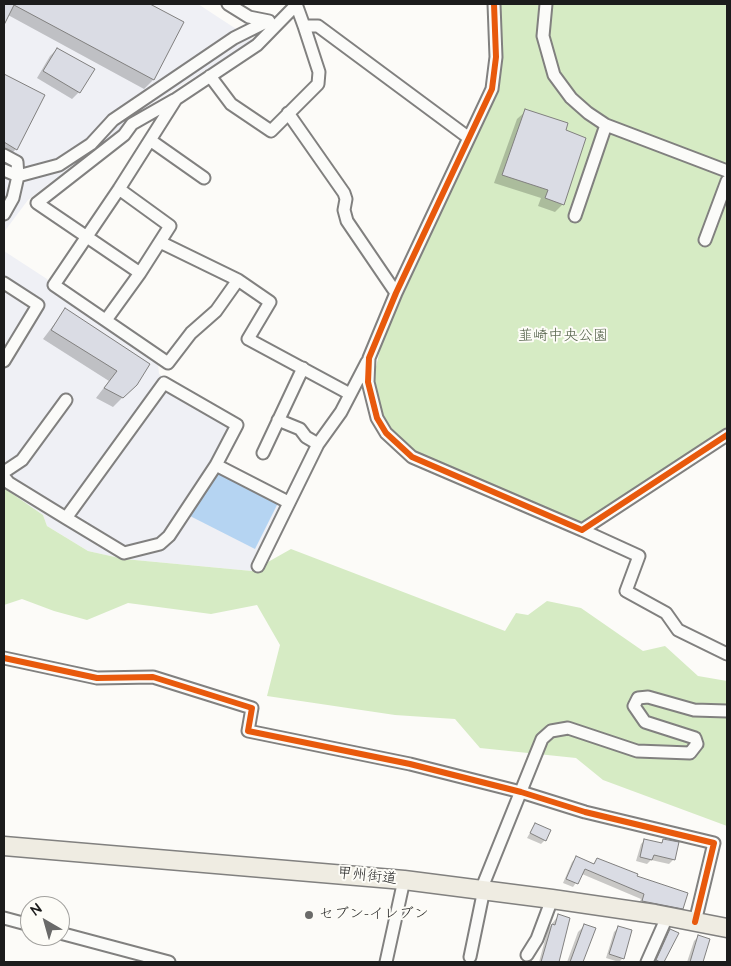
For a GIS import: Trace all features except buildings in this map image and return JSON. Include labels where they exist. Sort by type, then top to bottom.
[{"type":"highway","name":"甲州街道","points":[[4,846],[404,880],[552,899],[727,928]]},
{"type":"street","points":[[228,4],[249,17],[281,22]]},
{"type":"street","points":[[140,273],[37,203],[124,135],[132,124],[176,99],[257,44],[297,4]]},
{"type":"street","points":[[210,76],[231,104],[271,131],[318,84],[319,72],[297,4]]},
{"type":"street","points":[[258,566],[318,444],[350,394],[369,358],[396,293],[492,89],[496,57],[494,4]]},
{"type":"street","points":[[546,4],[543,36],[554,75],[571,98],[588,113],[606,124],[727,171]]},
{"type":"street","points":[[4,170],[18,176],[58,165],[91,144],[113,120],[234,38],[268,21]]},
{"type":"street","points":[[304,26],[318,26],[469,138]]},
{"type":"street","points":[[176,99],[119,189],[54,285],[168,363],[191,333],[216,311],[238,280]]},
{"type":"street","points":[[288,113],[344,193],[346,199],[344,210],[347,221],[396,293]]},
{"type":"street","points":[[575,216],[606,124]]},
{"type":"street","points":[[150,140],[204,178]]},
{"type":"street","points":[[4,155],[17,162],[18,176],[13,198],[4,214]]},
{"type":"street","points":[[705,240],[727,182]]},
{"type":"street","points":[[106,320],[140,273],[170,226],[119,189]]},
{"type":"street","points":[[160,242],[238,280],[270,302],[248,339],[350,394]]},
{"type":"street","points":[[4,283],[38,305],[4,361]]},
{"type":"street","points":[[369,358],[368,382],[377,418],[386,433],[412,457],[639,556],[626,591],[666,613],[678,630],[727,654]]},
{"type":"street","points":[[263,453],[303,368]]},
{"type":"street","points":[[4,476],[9,483],[124,554],[160,544],[169,536],[216,465],[237,425],[164,383],[66,518]]},
{"type":"street","points":[[4,472],[22,460],[66,400]]},
{"type":"street","points":[[278,420],[300,429],[306,437],[318,444]]},
{"type":"street","points":[[582,530],[727,435]]},
{"type":"street","points":[[216,465],[288,502]]},
{"type":"street","points":[[596,536],[599,520]]},
{"type":"street","points":[[4,658],[97,678],[153,677],[252,708],[248,731],[410,764],[521,792],[585,812],[714,843],[696,922]]},
{"type":"street","points":[[470,957],[482,899],[480,890],[542,739],[551,731],[568,728],[637,751],[690,753],[697,744],[694,738],[645,722],[634,706],[638,698],[648,697],[694,710],[727,711]]},
{"type":"street","points":[[386,962],[404,880]]},
{"type":"street","points":[[527,954],[537,939],[552,899]]},
{"type":"street","points":[[647,962],[666,917]]},
{"type":"street","points":[[4,918],[20,922]]},
{"type":"street","points":[[70,936],[142,959],[169,962]]},
{"type":"shaded area","points":[[4,4],[198,4],[253,40],[131,117],[121,128],[28,200],[4,232]]},
{"type":"shaded area","points":[[4,251],[47,279],[57,296],[158,364],[159,374],[242,424],[222,461],[288,494],[252,571],[124,559],[88,551],[47,526],[43,515],[4,488]]},
{"type":"green space","name":"韮崎中央公園","points":[[499,4],[727,4],[727,427],[583,523],[415,452],[391,430],[382,414],[376,394],[374,375],[381,346],[419,257],[479,131],[500,80]]},
{"type":"green space","points":[[4,488],[43,515],[47,526],[88,551],[124,559],[252,571],[291,549],[505,631],[516,613],[528,615],[547,601],[581,608],[643,651],[665,646],[698,676],[727,681],[727,826],[603,780],[576,758],[480,748],[455,719],[395,715],[267,696],[280,645],[257,605],[211,614],[128,603],[87,620],[54,611],[22,599],[4,605]]},
{"type":"water","points":[[218,473],[278,503],[255,549],[190,516]]},
{"type":"cycle path","points":[[494,4],[496,57],[492,89],[396,293],[369,358],[368,382],[377,418],[386,433],[412,457],[582,530],[727,435]]},
{"type":"cycle path","points":[[4,658],[97,678],[153,677],[252,708],[248,731],[410,764],[521,792],[585,812],[714,843],[695,922]]},
{"type":"place","name":"セブン-イレブン","points":[[309,915]]}]
